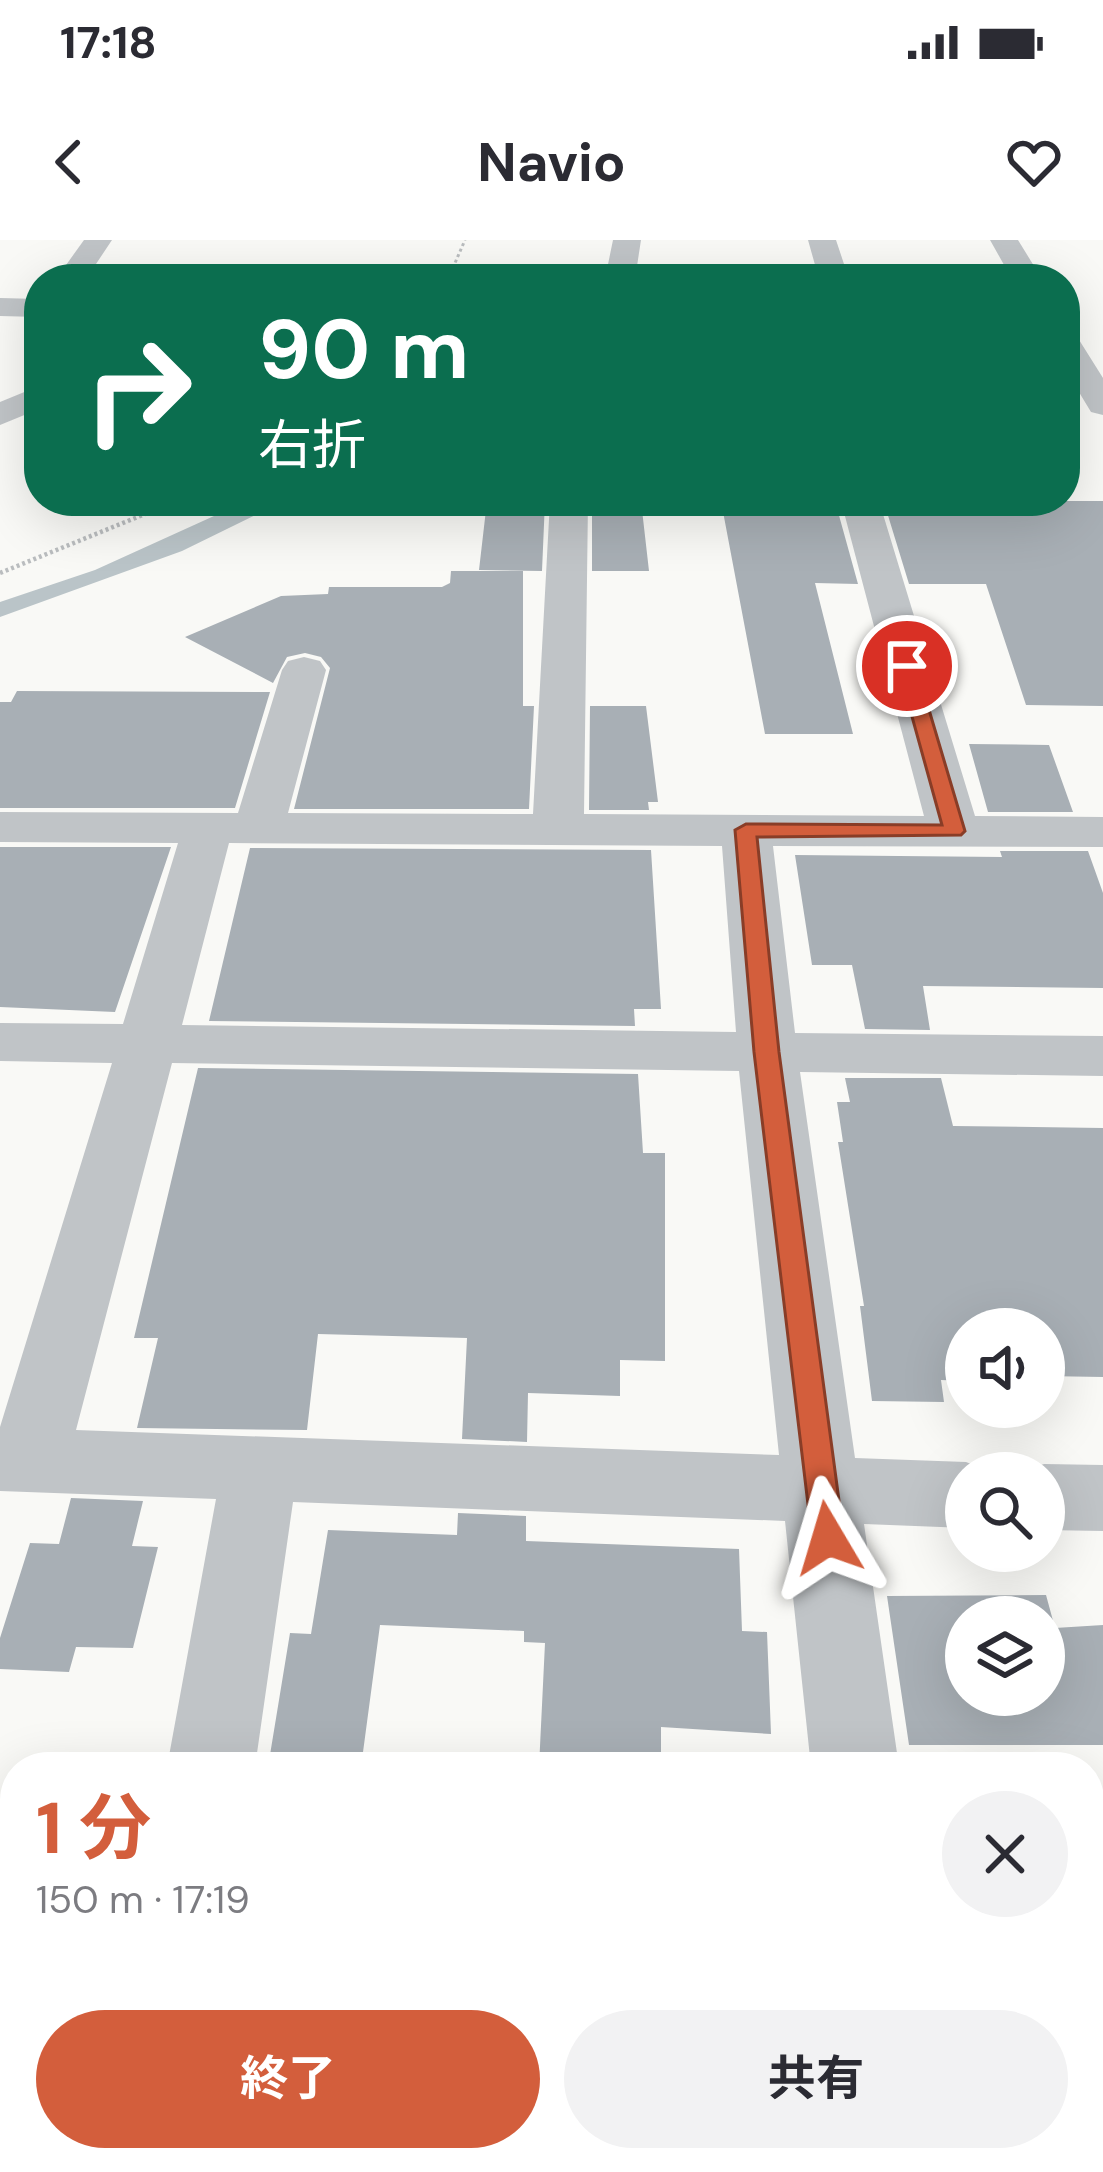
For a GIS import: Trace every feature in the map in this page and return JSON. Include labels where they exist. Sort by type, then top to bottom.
[{"type":"street","points":[[1080,367],[1103,405]]},
{"type":"street","points":[[558,829],[568,516]]},
{"type":"street","points":[[864,516],[954,831]]},
{"type":"street","points":[[304,670],[146,1044],[15,1459],[259,1472],[945,1495]]},
{"type":"street","points":[[0,827],[1103,832]]},
{"type":"street","points":[[746,830],[766,1052],[852,1752]]},
{"type":"street","points":[[0,1042],[1103,1056]]},
{"type":"street","points":[[213,1752],[259,1472]]},
{"type":"street","points":[[1065,1497],[1103,1498]]},
{"type":"path","points":[[0,573],[145,516]]},
{"type":"shaded area","points":[[214,516],[253,516],[182,551],[0,617],[0,602],[95,570]]},
{"type":"building","points":[[1080,501],[1103,501],[1103,706],[1026,705],[986,584],[909,584],[888,516],[1080,516]]},
{"type":"building","points":[[485,516],[544,516],[542,571],[479,570]]},
{"type":"building","points":[[592,516],[643,516],[649,571],[592,571]]},
{"type":"building","points":[[724,516],[839,516],[858,584],[815,583],[853,734],[765,734]]},
{"type":"building","points":[[451,571],[523,571],[523,706],[534,706],[529,809],[294,809],[330,668],[321,657],[305,653],[287,657],[273,683],[185,637],[281,596],[328,594],[329,587],[442,587],[450,583]]},
{"type":"building","points":[[17,691],[270,692],[235,808],[0,808],[0,702],[11,702]]},
{"type":"building","points":[[590,706],[646,706],[658,802],[648,802],[649,810],[589,810]]},
{"type":"building","points":[[969,744],[1049,745],[1073,812],[988,812]]},
{"type":"building","points":[[0,847],[171,847],[115,1012],[0,1007]]},
{"type":"building","points":[[250,848],[651,850],[661,1009],[634,1009],[635,1026],[209,1021]]},
{"type":"building","points":[[1000,851],[1088,851],[1103,893],[1103,988],[923,986],[930,1030],[865,1029],[852,965],[812,965],[795,855],[1002,857]]},
{"type":"building","points":[[198,1068],[638,1074],[643,1153],[665,1153],[665,1361],[620,1360],[620,1396],[528,1393],[527,1442],[462,1439],[467,1338],[318,1334],[307,1430],[137,1428],[158,1338],[134,1338]]},
{"type":"building","points":[[845,1078],[941,1078],[953,1126],[1103,1128],[1103,1377],[1065,1376],[1065,1308],[945,1308],[944,1402],[872,1401],[860,1306],[864,1306],[838,1142],[843,1142],[837,1102],[850,1102]]},
{"type":"building","points":[[71,1498],[143,1501],[132,1546],[158,1547],[133,1648],[76,1647],[69,1672],[0,1669],[0,1638],[30,1543],[59,1544]]},
{"type":"building","points":[[458,1513],[526,1516],[526,1541],[739,1549],[742,1631],[767,1632],[771,1734],[661,1727],[661,1752],[540,1752],[545,1643],[524,1642],[524,1631],[380,1625],[363,1752],[270,1752],[290,1633],[311,1634],[328,1530],[457,1535]]},
{"type":"building","points":[[1046,1595],[945,1596],[945,1716],[1065,1716],[1065,1627],[1103,1625],[1103,1745],[909,1745],[887,1596]]},
{"type":"route","points":[[828,1538],[766,1052],[746,830],[954,831],[907,666]]}]
